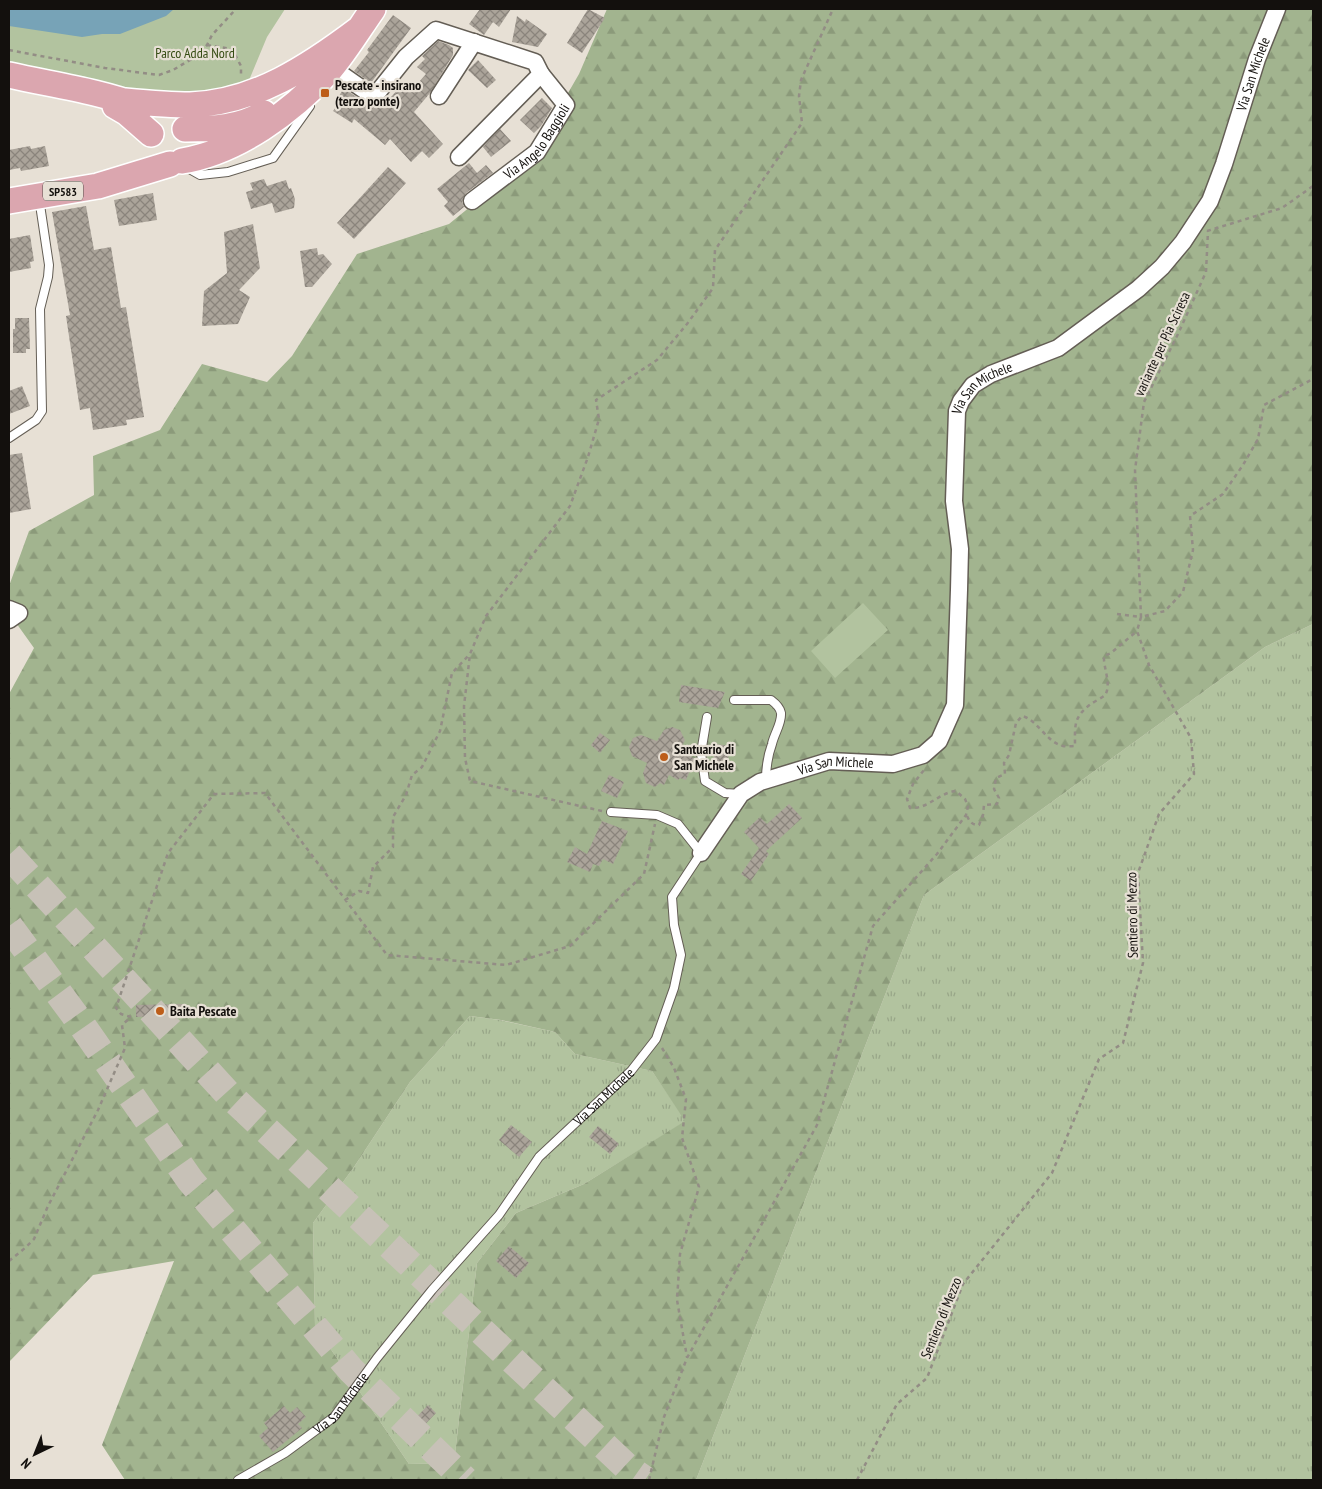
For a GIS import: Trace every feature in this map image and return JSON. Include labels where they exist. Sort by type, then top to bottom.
[{"type":"main road","points":[[118,181],[200,158],[246,138],[291,106],[331,67],[366,19]]},
{"type":"main road","points":[[9,75],[125,101],[192,105],[232,98],[280,81],[323,56],[366,19]]},
{"type":"main road","points":[[118,181],[141,162],[150,140],[161,124],[180,126],[232,125],[260,116],[324,67],[366,19]]},
{"type":"main road","points":[[9,88],[117,107],[127,113],[150,140],[151,153],[156,159],[163,163],[177,163],[188,154],[190,137],[180,126],[125,101]]},
{"type":"main road","name":"SP583","points":[[9,201],[118,181]]},
{"type":"street","name":"Via San Michele","points":[[700,853],[741,794],[760,782],[830,760],[893,764],[923,755],[939,741],[955,705],[960,549],[954,501],[957,411],[961,401],[973,384],[992,374],[1058,348],[1138,289],[1162,267],[1186,237],[1210,201],[1224,164],[1257,59],[1277,9]]},
{"type":"street","name":"Via Angelo Baggioli","points":[[331,67],[374,97],[406,56],[436,30],[535,62],[541,74],[566,106],[537,152],[472,201]]},
{"type":"street","points":[[439,96],[474,42]]},
{"type":"street","points":[[459,157],[541,74]]},
{"type":"street","points":[[9,609],[19,613],[9,620]]},
{"type":"lane","points":[[9,438],[36,420],[42,411],[40,309],[49,265],[38,195]]},
{"type":"lane","points":[[734,700],[771,700],[778,706],[781,713],[772,743],[766,770],[766,780]]},
{"type":"lane","points":[[707,717],[701,753],[706,781],[725,793],[741,794]]},
{"type":"lane","points":[[611,812],[657,815],[678,824],[700,853]]},
{"type":"lane","name":"Via San Michele","points":[[238,1480],[285,1452],[334,1417],[377,1358],[432,1290],[499,1215],[540,1157],[631,1071],[656,1039],[674,988],[681,955],[674,925],[672,897],[700,853]]},
{"type":"path","points":[[9,50],[105,68],[159,74],[173,70],[188,61],[207,45],[212,36],[236,9]]},
{"type":"path","points":[[611,812],[572,805],[470,781],[465,758],[464,706],[470,654],[486,616],[570,506],[599,420],[596,400],[657,360],[687,324],[713,288],[716,250],[802,123],[799,96],[801,80],[834,9]]},
{"type":"path","points":[[207,45],[232,49],[241,66],[242,82]]},
{"type":"path","points":[[1186,237],[1282,208],[1313,186]]},
{"type":"path","name":"variante per Pia Sciresa","points":[[1141,617],[1135,470],[1144,402],[1206,272],[1208,231]]},
{"type":"path","points":[[1117,614],[1141,617],[1165,610],[1183,592],[1193,550],[1190,516],[1223,494],[1243,464],[1258,439],[1264,405],[1313,379]]},
{"type":"path","points":[[966,815],[974,825],[980,825],[984,805],[997,804],[998,798],[994,789],[996,778],[1005,774],[1004,763],[1008,755],[1016,723],[1022,716],[1029,718],[1046,736],[1062,746],[1076,746],[1075,721],[1085,708],[1105,694],[1108,685],[1104,656],[1111,654],[1137,631],[1141,617]]},
{"type":"path","name":"Sentiero di Mezzo","points":[[857,1480],[897,1404],[927,1378],[962,1284],[1052,1173],[1099,1059],[1123,1043],[1143,963],[1138,873],[1159,814],[1194,774],[1191,738],[1149,665],[1137,631]]},
{"type":"path","points":[[345,900],[360,891],[368,893],[373,867],[393,847],[393,817],[406,795],[412,775],[422,767],[440,731],[452,673],[470,654]]},
{"type":"path","points":[[650,1480],[664,1417],[687,1358],[817,1125],[873,926],[936,854],[966,815],[968,806],[965,799],[956,791],[947,792],[920,809],[910,808],[907,799],[913,784],[928,763],[923,755]]},
{"type":"path","points":[[9,1261],[34,1238],[48,1206],[98,1110],[124,1048],[122,1024],[131,1016],[121,1014],[116,1008],[168,853],[214,794],[265,793],[387,956],[506,965],[570,946],[644,874],[657,815]]},
{"type":"path","points":[[656,1039],[674,1068],[686,1099],[682,1138],[699,1187],[680,1254],[677,1300],[687,1358]]},
{"type":"green space","name":"Parco Adda Nord","points":[[9,9],[285,9],[267,37],[247,85],[203,99],[115,92],[9,73]]},
{"type":"green space","points":[[607,9],[1313,9],[1313,624],[1265,647],[924,895],[696,1480],[125,1480],[102,1445],[174,1261],[93,1275],[9,1362],[9,694],[34,648],[9,613],[9,586],[29,531],[94,495],[93,456],[160,430],[202,364],[267,382],[292,356],[357,254],[449,224],[531,157],[579,74]],"holes":[[[470,1016],[501,1020],[555,1032],[575,1054],[652,1071],[685,1121],[584,1184],[516,1213],[477,1263],[454,1463],[409,1464],[315,1326],[313,1223],[354,1167],[410,1082]]]},
{"type":"green space","points":[[863,603],[888,630],[835,678],[811,651]]},
{"type":"green space","points":[[1313,624],[1313,1480],[696,1480],[924,895],[1265,647]]},
{"type":"green space","points":[[470,1016],[500,1020],[555,1032],[575,1054],[652,1071],[686,1121],[584,1184],[516,1213],[477,1263],[454,1463],[409,1464],[315,1326],[313,1223],[354,1167],[410,1082]]},
{"type":"water","points":[[9,9],[174,9],[166,16],[120,34],[82,37],[9,26]]},
{"type":"building","points":[[480,9],[511,9],[499,27],[493,22],[484,35],[469,24]]},
{"type":"building","points":[[588,9],[605,18],[582,53],[567,43]]},
{"type":"building","points":[[393,15],[411,28],[371,83],[354,71]]},
{"type":"building","points":[[517,16],[525,22],[526,19],[547,34],[538,47],[512,42]]},
{"type":"building","points":[[438,41],[453,48],[453,55],[430,93],[414,112],[443,144],[429,158],[422,151],[411,162],[390,139],[385,145],[354,119],[352,123],[333,111],[338,104],[335,102],[344,88],[359,99],[358,101],[363,106],[366,103],[373,107],[378,106],[387,97],[389,99],[404,83],[412,90],[426,74],[417,67],[425,59],[422,56]]},
{"type":"building","points":[[478,60],[496,80],[487,88],[468,70]]},
{"type":"building","points":[[542,98],[552,108],[541,126],[534,133],[520,120]]},
{"type":"building","points":[[500,129],[511,141],[491,157],[483,147]]},
{"type":"building","points":[[30,146],[31,149],[45,146],[49,166],[21,171],[20,168],[9,170],[9,150]]},
{"type":"building","points":[[469,163],[477,173],[486,165],[493,173],[466,193],[462,202],[464,207],[453,216],[444,206],[448,202],[437,189]]},
{"type":"building","points":[[388,167],[406,183],[354,239],[337,223]]},
{"type":"building","points":[[264,179],[267,186],[286,180],[295,199],[294,208],[275,213],[272,203],[251,209],[246,192],[253,190],[250,183]]},
{"type":"building","points":[[153,193],[157,220],[119,226],[114,200]]},
{"type":"building","points":[[86,206],[94,250],[111,247],[121,308],[126,307],[144,417],[126,420],[127,425],[93,430],[90,408],[80,410],[66,316],[70,315],[52,212]]},
{"type":"building","points":[[253,224],[260,268],[239,290],[250,297],[238,324],[202,326],[204,291],[227,273],[224,232]]},
{"type":"building","points":[[30,235],[34,261],[30,262],[31,268],[9,272],[9,239]]},
{"type":"building","points":[[317,248],[318,255],[323,254],[332,264],[312,287],[305,287],[300,251]]},
{"type":"building","points":[[15,318],[29,318],[30,349],[26,349],[26,353],[13,353]]},
{"type":"building","points":[[22,386],[30,406],[9,414],[9,391]]},
{"type":"building","points":[[22,453],[31,509],[9,513],[9,455]]},
{"type":"building","points":[[681,685],[725,692],[718,708],[679,702]]},
{"type":"building","name":"Santuario di San Michele","points":[[672,727],[680,730],[685,740],[681,748],[690,752],[689,755],[695,759],[686,780],[680,778],[678,780],[669,775],[664,785],[660,783],[655,787],[646,783],[643,773],[647,763],[632,756],[629,747],[633,738],[641,735],[657,741],[664,730]]},
{"type":"building","points":[[600,733],[610,740],[600,753],[591,745]]},
{"type":"building","points":[[716,744],[730,746],[726,771],[712,769]]},
{"type":"building","points":[[609,775],[624,782],[617,798],[601,791]]},
{"type":"building","points":[[789,804],[802,818],[766,851],[769,854],[751,881],[741,874],[759,848],[744,832],[760,817],[767,824]]},
{"type":"building","points":[[602,821],[628,831],[613,864],[603,859],[599,866],[593,864],[590,872],[567,862],[575,847],[587,854]]},
{"type":"building","name":"Baita Pescate","points":[[183,1004],[184,1016],[136,1017],[136,1005]]},
{"type":"building","points":[[511,1125],[532,1142],[519,1157],[499,1140]]},
{"type":"building","points":[[598,1126],[619,1144],[610,1154],[589,1137]]},
{"type":"building","points":[[509,1246],[529,1263],[516,1278],[496,1261]]},
{"type":"building","points":[[428,1405],[436,1413],[417,1433],[409,1425]]},
{"type":"building","points":[[284,1406],[290,1413],[297,1407],[306,1417],[298,1424],[302,1428],[273,1452],[259,1436],[268,1428],[264,1423]]},
{"type":"tunnel","points":[[9,855],[228,1094],[628,1468],[645,1480]]},
{"type":"tunnel","points":[[9,926],[74,1014],[190,1180],[351,1370],[465,1480]]},
{"type":"place","name":"Pescate - insirano (terzo ponte)","points":[[325,93]]},
{"type":"place","name":"Santuario di San Michele","points":[[664,757]]},
{"type":"place","name":"Baita Pescate","points":[[160,1011]]}]
